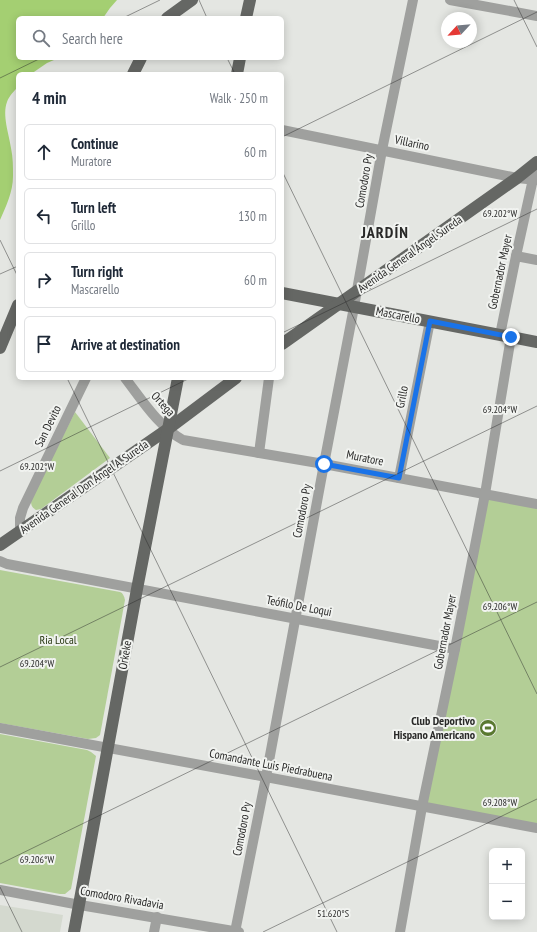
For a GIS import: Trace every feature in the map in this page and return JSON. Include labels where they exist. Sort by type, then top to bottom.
[{"type":"main road","points":[[170,16],[192,0]]},
{"type":"main road","points":[[246,16],[248,2]]},
{"type":"main road","points":[[134,72],[140,60]]},
{"type":"main road","points":[[237,72],[240,60]]},
{"type":"main road","name":"Avenida General Ángel Sureda","points":[[284,343],[517,178],[537,162]]},
{"type":"main road","name":"Mascarello","points":[[284,293],[537,342]]},
{"type":"main road","points":[[0,348],[16,309]]},
{"type":"main road","name":"Orkeke","points":[[74,932],[137,589],[178,380]]},
{"type":"main road","points":[[168,429],[233,380]]},
{"type":"main road","name":"Avenida General Don Ángel A. Sureda","points":[[0,545],[168,429]]},
{"type":"street","name":"Comodoro Py","points":[[236,932],[357,291],[382,150],[413,0]]},
{"type":"street","points":[[450,0],[537,16]]},
{"type":"street","name":"Villarino","points":[[284,130],[517,178],[535,179]]},
{"type":"street","name":"Gobernador Mayer","points":[[400,932],[422,807],[455,648],[484,494],[516,256],[537,167]]},
{"type":"street","points":[[516,256],[537,260]]},
{"type":"street","name":"Grillo","points":[[399,478],[430,321]]},
{"type":"street","name":"San Devito","points":[[20,530],[20,518],[23,508],[85,380]]},
{"type":"street","name":"Ortega","points":[[127,380],[150,411],[168,429]]},
{"type":"street","points":[[259,452],[269,380]]},
{"type":"street","name":"Muratore","points":[[168,429],[183,440],[259,452],[537,504]]},
{"type":"street","name":"Teófilo De Loqui","points":[[0,561],[7,564],[137,589],[455,648]]},
{"type":"street","name":"Comandante Luis Piedrabuena","points":[[0,728],[537,828]]},
{"type":"street","name":"Comodoro Rivadavia","points":[[0,890],[236,932]]},
{"type":"street","points":[[154,932],[156,917]]},
{"type":"shaded area","points":[[0,0],[117,0],[104,16],[16,16],[16,60],[54,60],[34,72],[16,72],[16,89],[7,102],[5,113],[12,155],[13,182],[7,204],[0,220]]},
{"type":"shaded area","points":[[0,905],[63,915],[60,932],[0,932]]},
{"type":"green space","points":[[75,412],[110,458],[41,509],[36,510],[33,508],[31,499]]},
{"type":"green space","name":"Club Deportivo Hispano Americano","points":[[485,494],[537,505],[537,828],[422,807]]},
{"type":"green space","name":"Ria Local","points":[[0,570],[122,593],[125,600],[100,735],[96,738],[88,739],[0,723]]},
{"type":"green space","points":[[0,734],[87,750],[96,756],[71,889],[65,894],[0,883]]},
{"type":"place","name":"Club Deportivo Hispano Americano","points":[[488,728]]},
{"type":"district","name":"JARDÍN","points":[[385,232]]},
{"type":"route","points":[[324,464],[399,478],[430,321],[511,337]]}]
